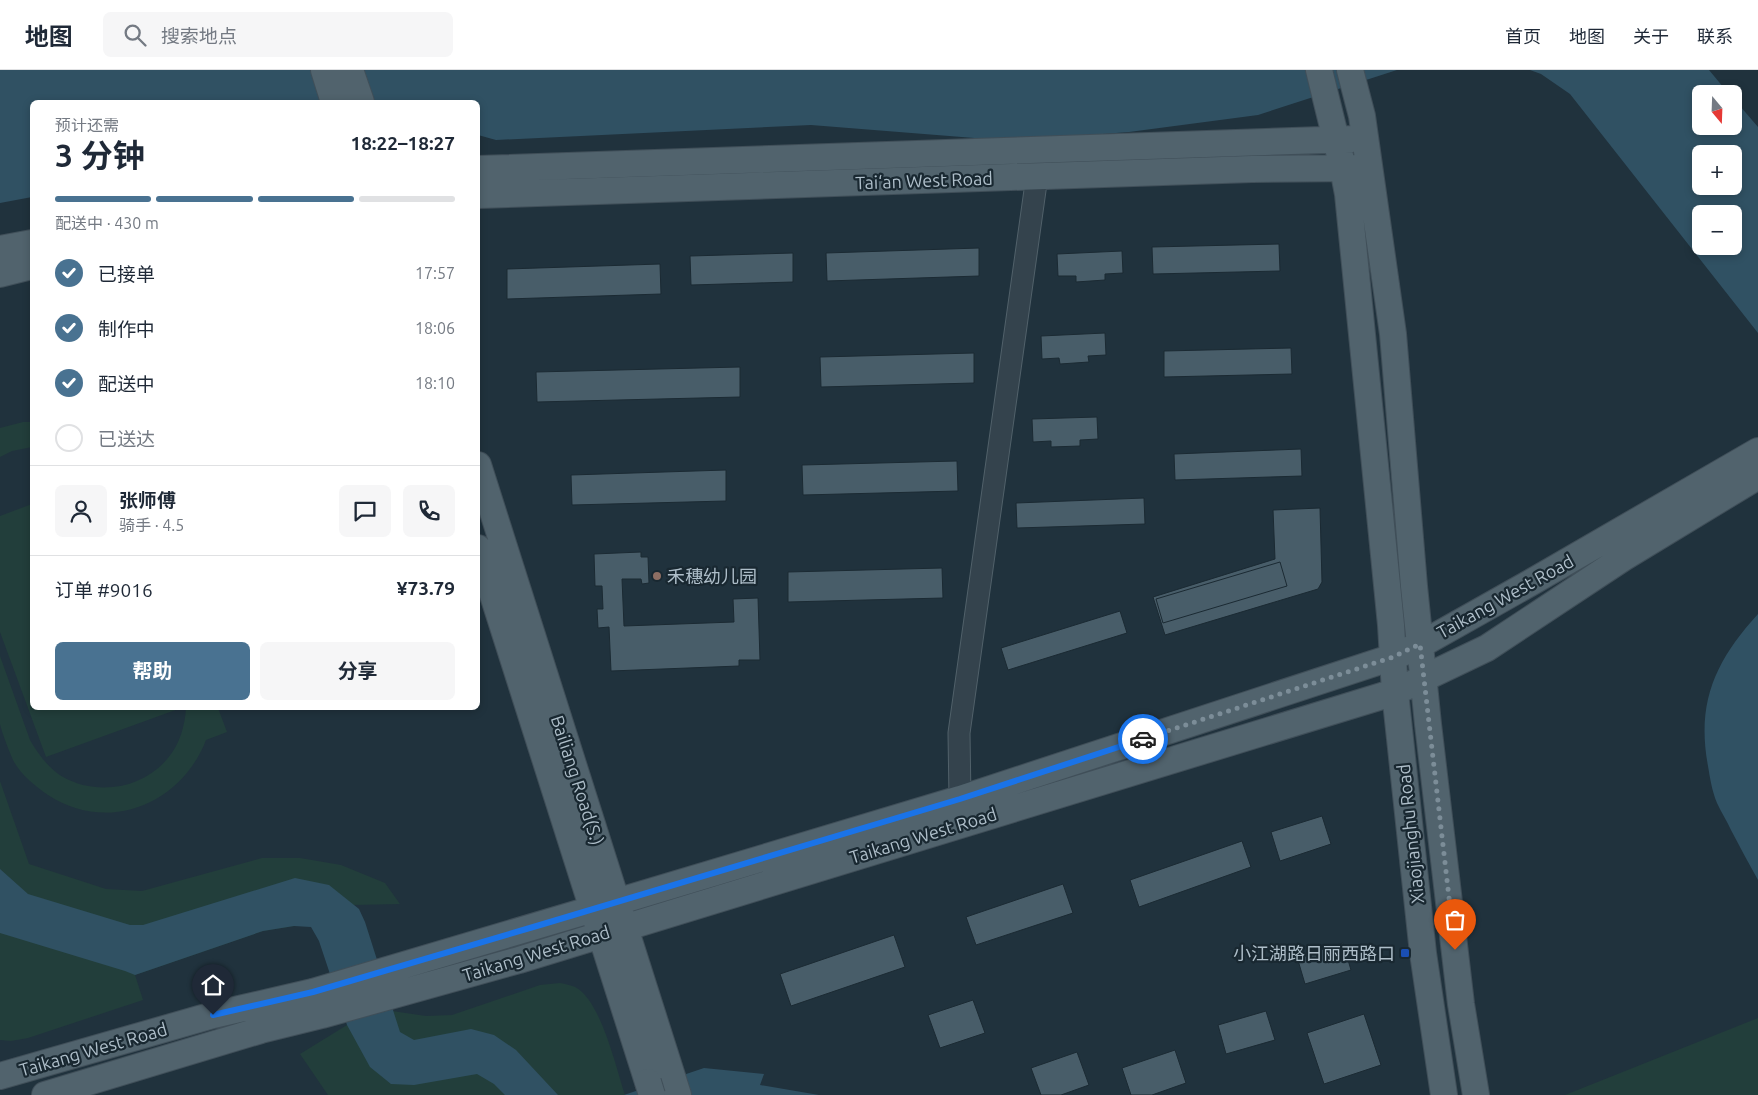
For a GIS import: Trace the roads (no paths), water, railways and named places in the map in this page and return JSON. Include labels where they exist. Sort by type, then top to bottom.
[{"type":"main road","points":[[324,70],[333,100]]},
{"type":"main road","points":[[350,70],[359,100]]},
{"type":"main road","name":"Xiaojianghu Road","points":[[1319,70],[1343,168],[1349,204],[1391,625],[1395,692],[1423,953],[1444,1095]]},
{"type":"main road","name":"Xiaojianghu Road","points":[[1353,81],[1366,138],[1393,334],[1420,644],[1461,1004],[1476,1095]]},
{"type":"main road","name":"Tai‘an West Road","points":[[480,169],[1336,141],[1366,138]]},
{"type":"main road","name":"Tai‘an West Road","points":[[480,195],[1036,176],[1370,168]]},
{"type":"main road","points":[[0,249],[30,243]]},
{"type":"main road","points":[[0,274],[30,266]]},
{"type":"main road","name":"Taikang West Road","points":[[45,1095],[260,1030],[318,1003],[383,984],[617,901],[960,799],[1393,657],[1420,644],[1758,451]]},
{"type":"main road","name":"Bailiang Road(S.)","points":[[480,472],[617,901],[613,930],[662,1086]]},
{"type":"main road","name":"Taikang West Road","points":[[383,984],[519,960],[1395,692],[1487,648],[1623,558],[1758,476]]},
{"type":"main road","name":"Bailiang Road(S.)","points":[[480,554],[593,909],[613,930]]},
{"type":"main road","name":"Taikang West Road","points":[[0,1076],[213,1015],[318,1003]]},
{"type":"street","points":[[960,799],[959,733],[1036,176]]},
{"type":"water","points":[[0,70],[1397,70],[1258,115],[1129,132],[1012,141],[811,125],[496,140],[480,136],[480,100],[30,100],[30,197],[0,203]]},
{"type":"water","points":[[1530,70],[1709,70],[1722,85],[1692,85],[1692,135],[1742,135],[1742,108],[1758,127],[1758,333],[1697,255],[1742,255],[1742,205],[1692,205],[1692,249],[1570,94],[1541,74]]},
{"type":"water","points":[[1758,614],[1758,880],[1715,798],[1708,766],[1705,722],[1707,702],[1721,665],[1743,631]]},
{"type":"water","points":[[0,869],[28,894],[130,925],[143,925],[295,878],[329,885],[359,909],[365,922],[400,1032],[414,1040],[471,1029],[494,1035],[516,1050],[558,1095],[505,1095],[494,1084],[477,1074],[414,1085],[391,1084],[370,1067],[347,1025],[319,941],[311,927],[294,926],[263,931],[135,975],[0,933]]},
{"type":"water","points":[[704,1068],[764,1074],[760,1085],[819,1095],[624,1095]]},
{"type":"place","name":"禾穗幼儿园","points":[[657,576]]},
{"type":"place","name":"小江湖路日丽西路口","points":[[1405,953]]}]
